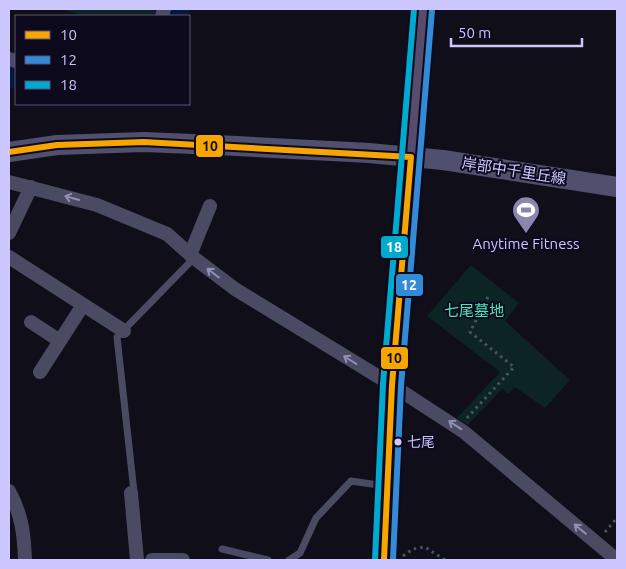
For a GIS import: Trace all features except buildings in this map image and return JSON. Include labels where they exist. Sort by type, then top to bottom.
[{"type":"main road","points":[[391,559],[388,486],[392,385],[423,9]]},
{"type":"main road","name":"岸部中千里丘線","points":[[9,152],[57,145],[144,142],[236,146],[443,160],[617,187]]},
{"type":"street","points":[[9,182],[97,205],[167,234],[235,289],[458,427],[617,560]]},
{"type":"street","points":[[9,233],[31,188]]},
{"type":"street","points":[[192,256],[210,206]]},
{"type":"street","points":[[9,257],[124,331]]},
{"type":"street","points":[[40,372],[83,305]]},
{"type":"street","points":[[31,322],[60,340]]},
{"type":"street","points":[[9,491],[24,531],[24,560]]},
{"type":"street","points":[[131,493],[138,560]]},
{"type":"street","points":[[152,560],[183,560]]},
{"type":"lane","points":[[131,493],[134,492],[117,337],[192,256]]},
{"type":"lane","points":[[289,560],[300,553],[316,518],[351,481],[388,486]]},
{"type":"lane","points":[[222,548],[268,560]]},
{"type":"path","points":[[458,427],[514,368],[470,332],[488,297]]},
{"type":"path","points":[[391,559],[413,549],[425,547],[445,560]]},
{"type":"green space","points":[[60,9],[155,9],[154,15],[82,15]]},
{"type":"green space","name":"七尾墓地","points":[[471,265],[519,303],[505,321],[570,380],[545,408],[515,387],[508,394],[502,389],[468,425],[457,418],[500,372],[427,316]]},
{"type":"waterway","points":[[173,15],[175,9]]},
{"type":"waterway","points":[[9,70],[15,73]]},
{"type":"transit line","name":"18","points":[[375,560],[383,384],[414,9]]},
{"type":"transit line","name":"12","points":[[393,560],[401,386],[432,10]]},
{"type":"transit line","name":"10","points":[[9,152],[57,145],[144,142],[411,157]]},
{"type":"transit line","name":"10","points":[[384,560],[392,385],[411,157]]},
{"type":"place","name":"Anytime Fitness","points":[[526,234]]},
{"type":"place","name":"七尾","points":[[398,442]]}]
